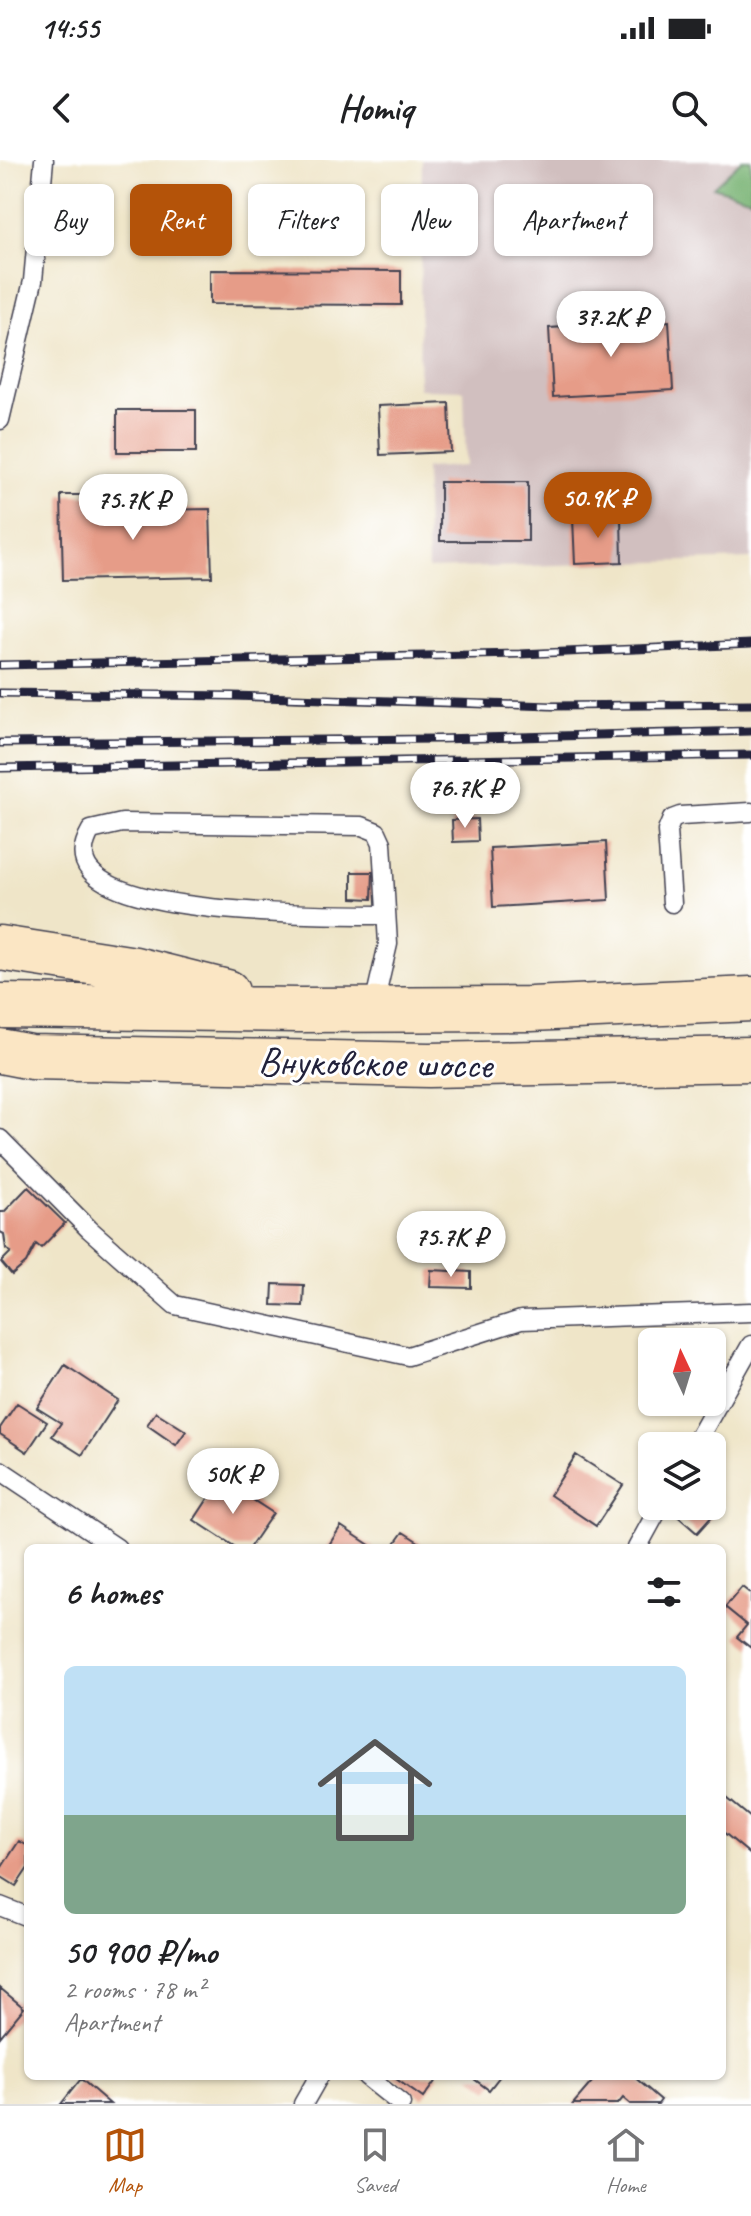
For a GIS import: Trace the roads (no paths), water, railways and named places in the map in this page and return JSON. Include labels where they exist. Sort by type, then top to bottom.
[{"type":"main road","points":[[0,948],[135,969],[299,1010]]},
{"type":"main road","name":"Внуковское шоссе","points":[[0,1006],[531,1009],[751,999]]},
{"type":"main road","name":"Внуковское шоссе","points":[[10,1055],[429,1065],[751,1059]]},
{"type":"lane","points":[[0,419],[33,281],[44,160]]},
{"type":"lane","points":[[672,903],[667,831],[672,819],[751,812]]},
{"type":"lane","points":[[373,1009],[388,944],[382,843],[377,832],[362,826],[122,823],[91,830],[84,842],[87,865],[100,879],[116,888],[156,899],[276,914],[385,918]]},
{"type":"lane","points":[[0,1139],[89,1229],[175,1305],[408,1356],[521,1320],[751,1312]]},
{"type":"lane","points":[[702,1432],[751,1345]]},
{"type":"lane","points":[[0,1470],[111,1544]]},
{"type":"lane","points":[[639,1544],[652,1520]]},
{"type":"lane","points":[[0,1906],[24,1915]]},
{"type":"lane","points":[[303,2104],[317,2080]]},
{"type":"lane","points":[[371,2080],[401,2104]]},
{"type":"railway","points":[[0,665],[520,654],[751,644]]},
{"type":"railway","points":[[0,693],[232,696],[552,706],[751,704]]},
{"type":"railway","points":[[0,743],[438,739],[751,731]]},
{"type":"railway","points":[[0,768],[751,755]]}]
